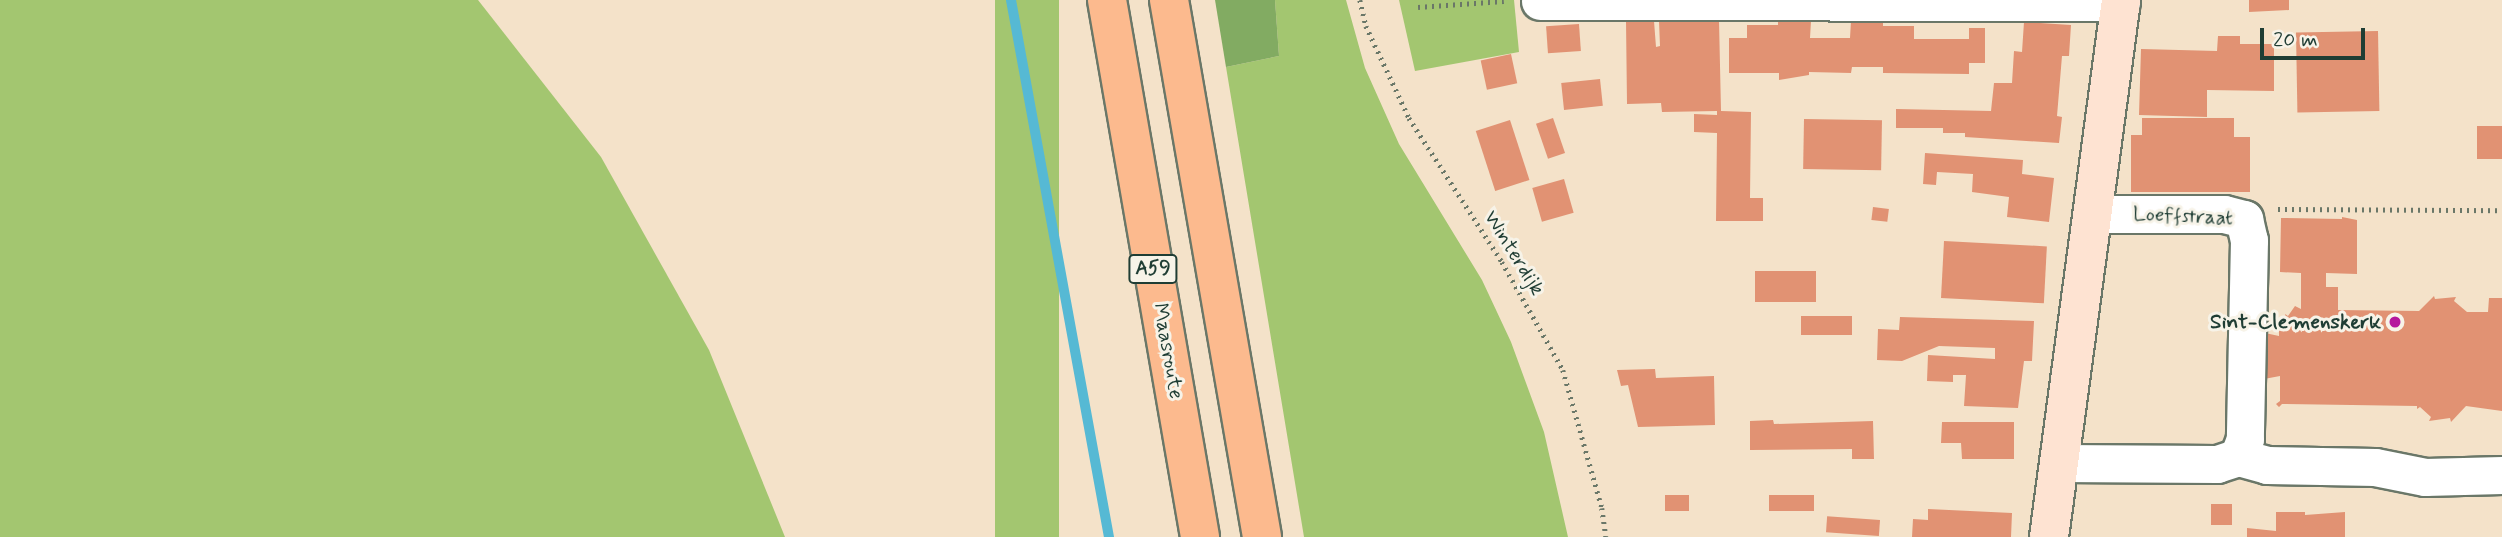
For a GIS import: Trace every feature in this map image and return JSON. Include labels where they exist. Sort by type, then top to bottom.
[{"type":"highway","name":"Maasroute","points":[[1107,0],[1200,537]]},
{"type":"highway","points":[[1169,0],[1262,537]]},
{"type":"main road","points":[[2049,537],[2121,1]]},
{"type":"street","points":[[1540,1],[2121,1]]},
{"type":"street","name":"Loeffstraat","points":[[2092,214],[2224,214],[2244,219],[2249,240],[2245,439],[2238,457]]},
{"type":"street","points":[[2059,463],[2217,464],[2238,457],[2266,465],[2375,467],[2425,477],[2502,475]]},
{"type":"path","name":"Winterdijk","points":[[1360,0],[1366,26],[1409,118],[1502,262],[1563,370],[1601,508],[1606,537]]},
{"type":"path","points":[[1419,7],[1540,1]]},
{"type":"path","points":[[2244,219],[2281,209],[2502,210]]},
{"type":"green space","points":[[0,0],[478,0],[601,157],[709,350],[785,537],[0,537]]},
{"type":"green space","points":[[995,0],[1059,0],[1059,537],[995,537]]},
{"type":"green space","points":[[1215,0],[1275,0],[1279,56],[1226,67]]},
{"type":"green space","points":[[1275,0],[1346,0],[1365,68],[1399,144],[1482,280],[1511,342],[1544,432],[1568,537],[1304,537],[1226,67],[1279,56]]},
{"type":"green space","points":[[1399,0],[1514,0],[1519,52],[1415,71]]},
{"type":"building","points":[[2249,0],[2289,0],[2289,10],[2249,12]]},
{"type":"building","points":[[1719,20],[1721,111],[1751,112],[1750,198],[1763,198],[1763,221],[1716,221],[1717,133],[1694,132],[1694,114],[1717,115],[1717,111],[1662,112],[1661,103],[1627,104],[1626,21],[1654,21],[1656,47],[1660,46],[1659,21]]},
{"type":"building","points":[[1778,20],[1811,21],[1810,38],[1850,38],[1851,21],[1883,21],[1883,26],[1914,26],[1914,39],[1969,39],[1969,28],[1985,28],[1985,63],[1969,63],[1969,74],[1883,73],[1883,67],[1852,67],[1851,73],[1809,72],[1809,75],[1779,80],[1779,73],[1729,73],[1729,38],[1747,38],[1747,25],[1778,25]]},
{"type":"building","points":[[2024,22],[2071,25],[2069,56],[2062,56],[2057,116],[2062,117],[2059,143],[1965,137],[1965,133],[1943,133],[1943,128],[1896,128],[1896,109],[1991,111],[1994,83],[2012,83],[2014,51],[2022,52]]},
{"type":"building","points":[[1579,24],[1581,51],[1548,53],[1546,26]]},
{"type":"building","points":[[2378,31],[2379,111],[2297,112],[2296,32]]},
{"type":"building","points":[[2218,36],[2240,36],[2240,44],[2274,44],[2274,91],[2207,90],[2207,117],[2139,115],[2141,49],[2217,51]]},
{"type":"building","points":[[1511,54],[1517,83],[1487,90],[1481,60]]},
{"type":"building","points":[[1600,79],[1603,106],[1564,110],[1561,83]]},
{"type":"building","points":[[1553,118],[1565,153],[1548,159],[1536,124]]},
{"type":"building","points":[[2142,118],[2234,118],[2234,137],[2250,137],[2250,192],[2131,192],[2131,135],[2142,135]]},
{"type":"building","points":[[1804,119],[1882,120],[1881,170],[1803,169]]},
{"type":"building","points":[[1510,120],[1529,180],[1495,191],[1476,131]]},
{"type":"building","points":[[2477,126],[2502,126],[2502,159],[2477,159]]},
{"type":"building","points":[[1925,153],[2023,160],[2022,174],[2054,178],[2049,222],[2007,217],[2009,197],[1972,192],[1973,174],[1937,172],[1936,185],[1923,184]]},
{"type":"building","points":[[1564,179],[1574,213],[1542,222],[1532,188]]},
{"type":"building","points":[[1873,207],[1889,209],[1887,222],[1871,220]]},
{"type":"building","name":"Sint-Clemenskerk","points":[[2342,217],[2357,220],[2357,274],[2326,273],[2326,287],[2338,287],[2338,310],[2419,311],[2434,296],[2435,299],[2456,297],[2454,301],[2467,312],[2488,312],[2489,298],[2502,298],[2502,411],[2466,406],[2451,422],[2450,418],[2429,421],[2431,417],[2420,407],[2417,409],[2417,406],[2282,404],[2279,407],[2276,404],[2280,401],[2280,376],[2264,379],[2265,333],[2279,336],[2279,329],[2288,326],[2285,314],[2288,316],[2295,306],[2301,309],[2301,273],[2280,272],[2281,218]]},
{"type":"building","points":[[1944,241],[2047,246],[2044,303],[1941,298]]},
{"type":"building","points":[[1755,271],[1816,271],[1816,302],[1755,302]]},
{"type":"building","points":[[1801,316],[1852,316],[1852,335],[1801,335]]},
{"type":"building","points":[[1900,317],[2034,321],[2032,361],[2024,361],[2018,408],[1964,406],[1966,375],[1953,375],[1953,382],[1927,381],[1928,355],[1995,359],[1995,348],[1939,346],[1902,361],[1877,360],[1878,329],[1899,330]]},
{"type":"building","points":[[1655,369],[1656,378],[1714,376],[1715,425],[1638,427],[1628,385],[1621,386],[1617,370]]},
{"type":"building","points":[[1773,420],[1774,424],[1873,421],[1874,459],[1852,459],[1852,449],[1750,450],[1750,421]]},
{"type":"building","points":[[1942,422],[2014,422],[2014,459],[1962,459],[1961,443],[1941,443]]},
{"type":"building","points":[[1665,495],[1689,495],[1689,511],[1665,511]]},
{"type":"building","points":[[1769,495],[1814,495],[1814,511],[1769,511]]},
{"type":"building","points":[[2211,504],[2232,504],[2232,525],[2211,525]]},
{"type":"building","points":[[1928,509],[2012,513],[2011,537],[1912,537],[1913,519],[1928,520]]},
{"type":"building","points":[[2276,512],[2305,512],[2305,515],[2345,512],[2345,537],[2247,537],[2247,528],[2276,531]]},
{"type":"building","points":[[1827,516],[1880,520],[1879,536],[1826,532]]},
{"type":"waterway","points":[[1011,0],[1109,537]]},
{"type":"place","name":"Sint-Clemenskerk","points":[[2395,322]]}]
